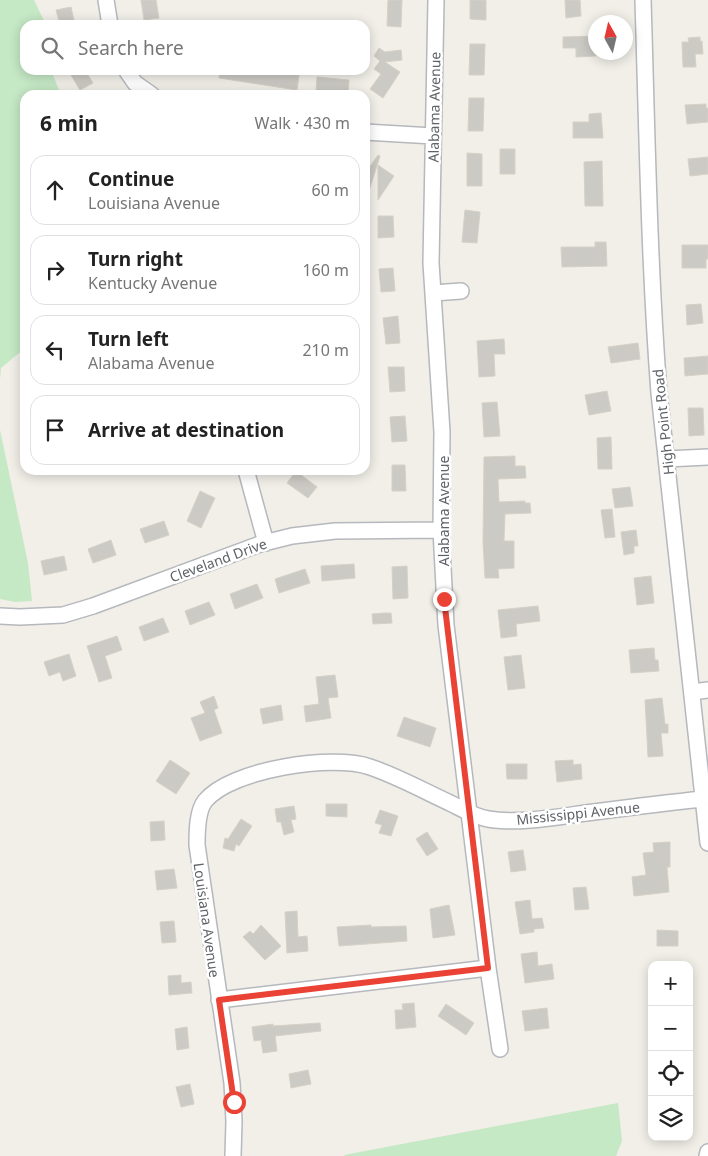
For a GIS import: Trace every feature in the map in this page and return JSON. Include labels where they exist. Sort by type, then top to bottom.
[{"type":"street","points":[[106,0],[109,20]]},
{"type":"street","name":"Alabama Avenue","points":[[436,0],[431,263],[442,432],[441,530],[446,624],[488,968],[500,1049]]},
{"type":"street","name":"High Point Road","points":[[643,0],[651,267],[658,385],[708,843]]},
{"type":"street","points":[[129,75],[135,83],[145,90]]},
{"type":"street","points":[[370,132],[433,136]]},
{"type":"street","points":[[433,293],[461,291]]},
{"type":"street","points":[[666,460],[708,457]]},
{"type":"street","points":[[247,475],[266,543]]},
{"type":"street","name":"Cleveland Drive","points":[[0,616],[46,617],[72,612],[266,543],[292,536],[335,531],[441,530]]},
{"type":"street","points":[[692,692],[708,690]]},
{"type":"street","name":"Mississippi Avenue","points":[[203,803],[212,793],[241,778],[280,768],[335,762],[370,766],[469,813],[487,819],[554,818],[703,798]]},
{"type":"street","name":"Louisiana Avenue","points":[[203,803],[197,826],[197,845],[233,1093],[233,1156]]},
{"type":"street","points":[[219,1000],[488,968]]},
{"type":"street","points":[[707,1156],[708,1152]]},
{"type":"green space","points":[[0,0],[34,0],[44,20],[20,20],[20,75],[53,75],[59,90],[20,90],[20,352],[1,368],[0,379]]},
{"type":"green space","points":[[0,430],[28,563],[32,601],[15,602],[0,599]]},
{"type":"green space","points":[[618,1103],[622,1141],[616,1156],[344,1155]]},
{"type":"building","points":[[141,0],[156,0],[159,18],[144,20]]},
{"type":"building","points":[[388,0],[402,0],[401,27],[387,26]]},
{"type":"building","points":[[470,0],[486,0],[486,20],[470,19]]},
{"type":"building","points":[[565,0],[580,0],[581,16],[566,18]]},
{"type":"building","points":[[71,7],[74,20],[59,20],[56,10]]},
{"type":"building","points":[[588,36],[588,56],[576,57],[576,48],[563,48],[563,37]]},
{"type":"building","points":[[700,37],[703,54],[695,54],[696,67],[683,67],[682,42],[689,42],[688,38]]},
{"type":"building","points":[[470,44],[485,44],[484,75],[469,75]]},
{"type":"building","points":[[379,48],[385,52],[401,50],[402,60],[385,62],[400,72],[383,98],[370,89],[381,74],[374,69],[380,61],[374,56]]},
{"type":"building","points":[[71,75],[88,75],[93,83],[80,90]]},
{"type":"building","points":[[219,75],[299,75],[297,90],[219,78]]},
{"type":"building","points":[[317,77],[349,80],[348,90],[316,90]]},
{"type":"building","points":[[469,98],[484,98],[483,131],[468,131]]},
{"type":"building","points":[[706,104],[706,108],[708,108],[708,122],[687,124],[685,105]]},
{"type":"building","points":[[601,113],[603,138],[573,138],[573,122],[589,122],[589,114]]},
{"type":"building","points":[[500,149],[515,149],[515,174],[500,174]]},
{"type":"building","points":[[467,153],[482,154],[482,186],[467,186]]},
{"type":"building","points":[[378,155],[380,156],[370,188],[370,167]]},
{"type":"building","points":[[708,157],[708,174],[690,176],[688,159]]},
{"type":"building","points":[[602,161],[603,206],[585,206],[584,162]]},
{"type":"building","points":[[378,165],[394,176],[378,200]]},
{"type":"building","points":[[465,210],[480,212],[477,243],[462,242]]},
{"type":"building","points":[[378,216],[393,216],[394,237],[378,238]]},
{"type":"building","points":[[595,242],[606,242],[607,266],[562,267],[561,247],[595,247]]},
{"type":"building","points":[[682,245],[708,245],[706,268],[682,268]]},
{"type":"building","points":[[393,268],[395,291],[381,292],[379,269]]},
{"type":"building","points":[[701,304],[703,323],[687,325],[686,305]]},
{"type":"building","points":[[398,316],[400,343],[386,344],[383,318]]},
{"type":"building","points":[[504,339],[505,354],[494,354],[495,376],[479,377],[477,341]]},
{"type":"building","points":[[638,343],[640,359],[611,363],[608,347]]},
{"type":"building","points":[[708,356],[708,374],[685,376],[684,358]]},
{"type":"building","points":[[388,367],[404,367],[405,391],[390,392]]},
{"type":"building","points":[[607,391],[611,411],[589,415],[585,395]]},
{"type":"building","points":[[497,402],[500,436],[484,437],[482,403]]},
{"type":"building","points":[[688,408],[703,408],[704,435],[689,436]]},
{"type":"building","points":[[405,416],[407,441],[392,442],[390,417]]},
{"type":"building","points":[[611,437],[612,469],[598,469],[597,438]]},
{"type":"building","points":[[515,456],[515,466],[525,466],[526,478],[498,479],[499,502],[525,501],[525,503],[530,503],[531,513],[505,514],[504,541],[514,541],[514,568],[498,569],[499,578],[485,578],[483,542],[484,457]]},
{"type":"building","points":[[392,465],[405,465],[406,491],[392,491]]},
{"type":"building","points":[[293,475],[301,475],[317,487],[308,498],[287,483]]},
{"type":"building","points":[[630,487],[633,506],[615,508],[612,489]]},
{"type":"building","points":[[200,491],[215,498],[201,528],[187,521]]},
{"type":"building","points":[[612,509],[615,537],[605,538],[601,510]]},
{"type":"building","points":[[164,521],[169,535],[145,543],[140,529]]},
{"type":"building","points":[[636,530],[638,546],[634,546],[634,553],[624,555],[621,532]]},
{"type":"building","points":[[111,540],[116,555],[93,563],[88,549]]},
{"type":"building","points":[[64,556],[67,570],[44,575],[41,561]]},
{"type":"building","points":[[354,564],[355,578],[322,581],[321,566]]},
{"type":"building","points":[[407,566],[408,598],[393,599],[392,567]]},
{"type":"building","points":[[305,569],[310,583],[279,593],[275,579]]},
{"type":"building","points":[[651,576],[654,603],[637,605],[634,578]]},
{"type":"building","points":[[257,584],[263,598],[235,609],[230,594]]},
{"type":"building","points":[[209,602],[215,615],[190,625],[185,611]]},
{"type":"building","points":[[538,606],[540,621],[516,624],[517,636],[501,638],[498,610]]},
{"type":"building","points":[[391,613],[392,623],[373,624],[372,614]]},
{"type":"building","points":[[163,618],[169,632],[144,641],[139,627]]},
{"type":"building","points":[[117,636],[122,650],[105,656],[112,678],[99,682],[87,646]]},
{"type":"building","points":[[654,648],[655,660],[658,660],[659,671],[631,673],[629,650]]},
{"type":"building","points":[[69,654],[76,676],[63,681],[60,672],[49,676],[44,662]]},
{"type":"building","points":[[521,655],[525,688],[508,690],[504,657]]},
{"type":"building","points":[[335,675],[338,697],[328,698],[331,718],[306,722],[304,706],[319,704],[316,677]]},
{"type":"building","points":[[214,696],[218,708],[214,710],[222,733],[200,741],[191,718],[205,713],[200,702]]},
{"type":"building","points":[[662,698],[665,724],[668,724],[668,733],[661,733],[663,756],[648,757],[645,700]]},
{"type":"building","points":[[281,705],[283,720],[263,724],[260,709]]},
{"type":"building","points":[[404,717],[436,728],[430,747],[397,736]]},
{"type":"building","points":[[170,760],[190,773],[176,794],[156,781]]},
{"type":"building","points":[[573,760],[573,765],[581,764],[582,779],[557,782],[555,761]]},
{"type":"building","points":[[506,764],[527,764],[527,779],[507,779]]},
{"type":"building","points":[[326,804],[347,804],[347,817],[326,816]]},
{"type":"building","points":[[294,806],[296,819],[291,820],[294,832],[284,835],[281,822],[277,822],[275,809]]},
{"type":"building","points":[[380,810],[398,816],[391,836],[379,833],[382,825],[375,823]]},
{"type":"building","points":[[241,819],[252,826],[239,846],[236,844],[234,851],[223,848],[225,838],[228,839]]},
{"type":"building","points":[[164,821],[165,840],[151,841],[150,822]]},
{"type":"building","points":[[427,832],[438,849],[427,856],[416,839]]},
{"type":"building","points":[[670,842],[670,867],[667,867],[669,892],[634,896],[632,877],[646,875],[643,853],[654,852],[653,843]]},
{"type":"building","points":[[523,850],[526,870],[511,872],[508,852]]},
{"type":"building","points":[[174,869],[177,888],[157,890],[155,871]]},
{"type":"building","points":[[586,887],[589,909],[575,910],[573,888]]},
{"type":"building","points":[[530,900],[532,919],[542,918],[544,928],[520,934],[515,902]]},
{"type":"building","points":[[449,905],[455,935],[433,938],[430,909]]},
{"type":"building","points":[[297,911],[298,937],[307,936],[308,951],[287,953],[285,912]]},
{"type":"building","points":[[174,921],[176,942],[162,943],[160,922]]},
{"type":"building","points":[[261,925],[281,946],[265,960],[243,937],[250,931],[253,934]]},
{"type":"building","points":[[371,925],[371,927],[406,926],[407,941],[339,946],[337,927]]},
{"type":"building","points":[[657,930],[678,931],[678,946],[657,946]]},
{"type":"building","points":[[537,952],[538,966],[552,964],[554,979],[525,983],[521,954]]},
{"type":"building","points":[[181,975],[181,983],[191,982],[192,993],[169,995],[168,976]]},
{"type":"building","points":[[414,1003],[416,1027],[396,1029],[395,1010],[403,1010],[402,1004]]},
{"type":"building","points":[[446,1004],[474,1023],[466,1035],[438,1016]]},
{"type":"building","points":[[547,1008],[549,1028],[525,1031],[522,1011]]},
{"type":"building","points":[[320,1023],[321,1031],[275,1036],[277,1051],[263,1053],[261,1040],[254,1041],[252,1027],[273,1024],[273,1026]]},
{"type":"building","points":[[187,1027],[189,1048],[177,1050],[175,1029]]},
{"type":"building","points":[[308,1070],[311,1084],[291,1088],[289,1074]]},
{"type":"building","points":[[190,1084],[194,1104],[181,1107],[176,1087]]},
{"type":"route","points":[[234,1102],[219,1000],[488,968],[444,599]]}]
